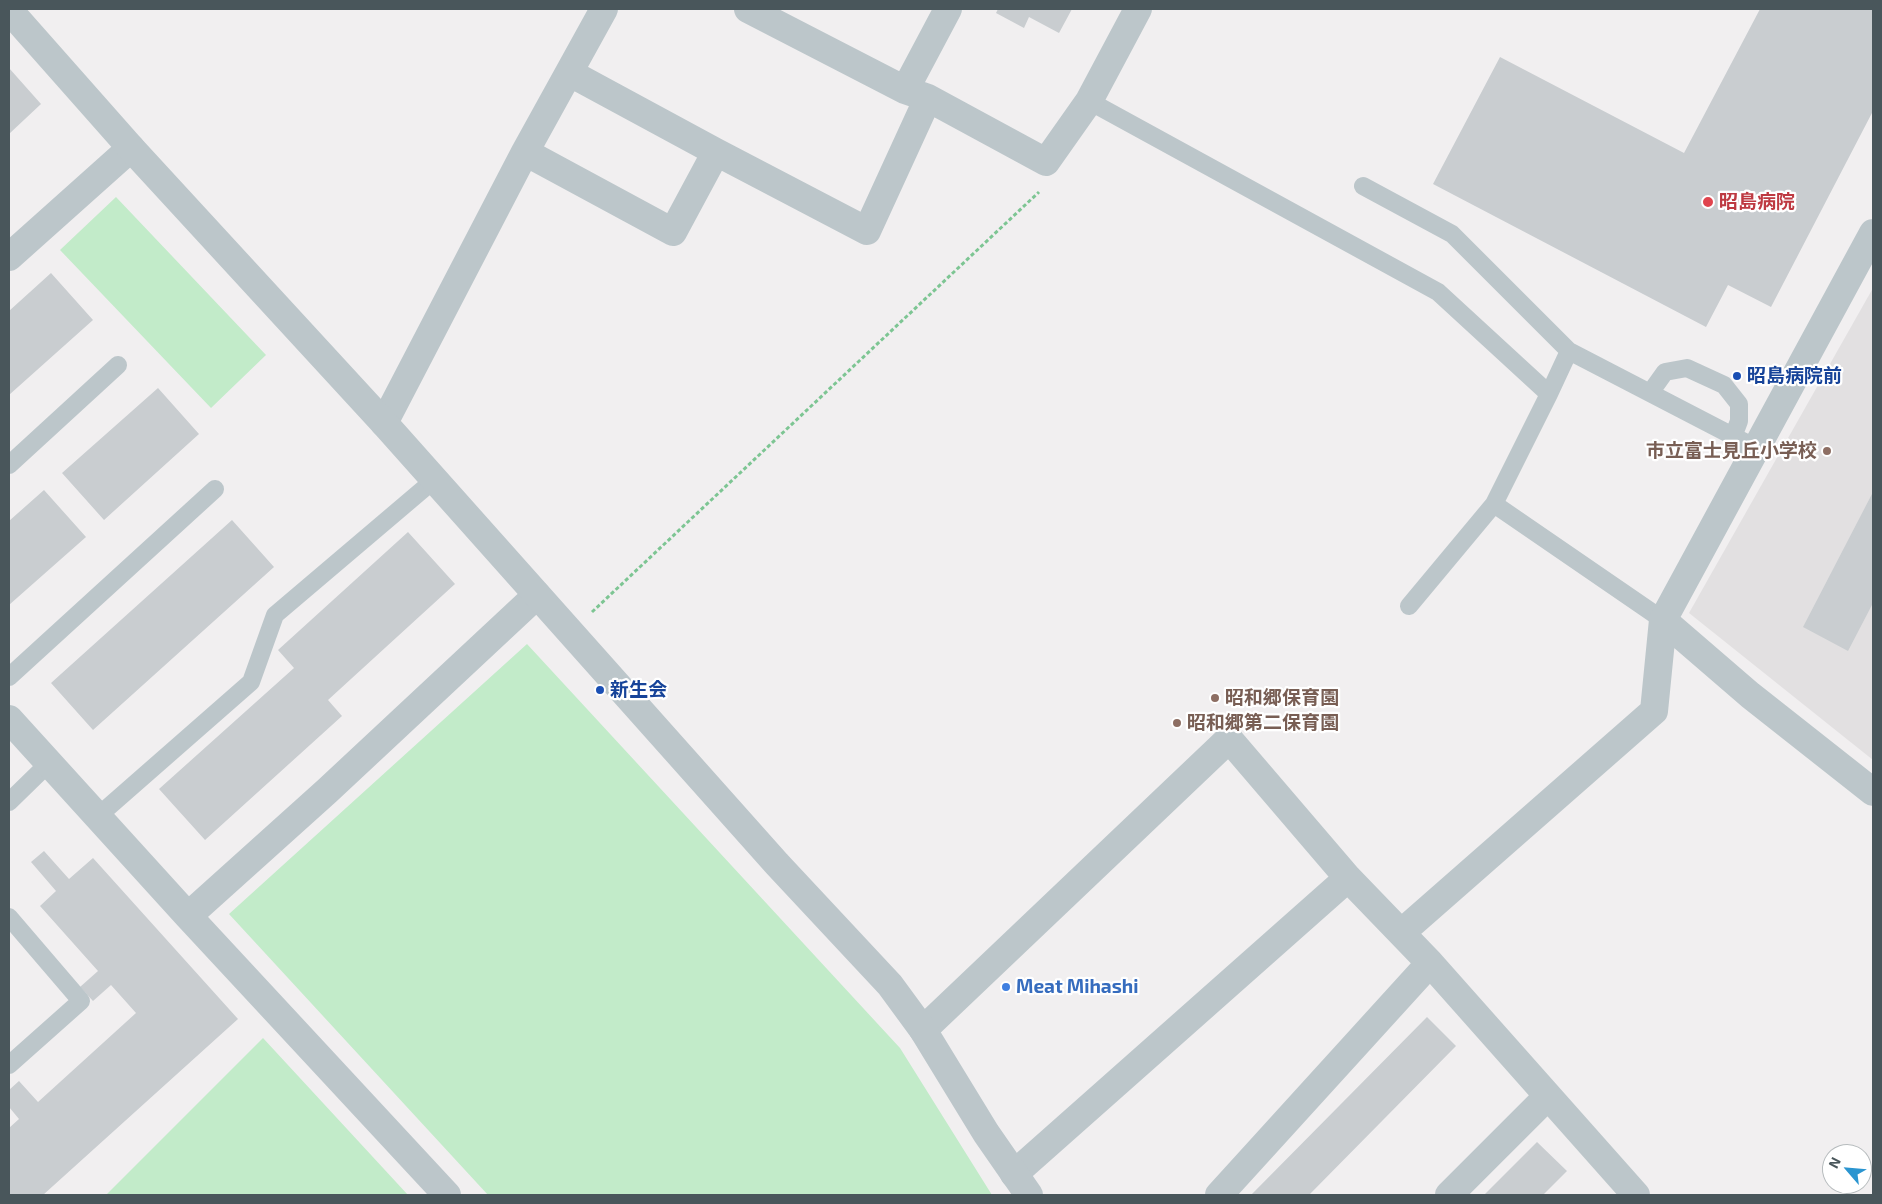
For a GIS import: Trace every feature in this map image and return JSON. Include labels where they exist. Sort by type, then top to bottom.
[{"type":"street","points":[[384,423],[525,152],[604,9]]},
{"type":"street","points":[[748,9],[1046,162],[1088,101],[1138,9]]},
{"type":"street","points":[[570,73],[867,231],[948,9]]},
{"type":"street","points":[[9,10],[131,148],[384,423],[569,633],[770,856],[890,985],[923,1030],[986,1133],[1022,1185],[1348,878]]},
{"type":"street","points":[[9,257],[131,148]]},
{"type":"street","points":[[525,152],[673,232],[716,152]]},
{"type":"street","points":[[1401,933],[1654,711],[1663,620],[1745,443],[1873,232]]},
{"type":"street","points":[[188,916],[327,791],[537,596]]},
{"type":"street","points":[[1663,620],[1750,695],[1873,792]]},
{"type":"street","points":[[9,719],[188,916],[447,1195]]},
{"type":"street","points":[[923,1030],[1229,739],[1348,878],[1430,963],[1636,1195]]},
{"type":"street","points":[[1219,1195],[1430,963]]},
{"type":"street","points":[[1449,1195],[1548,1096]]},
{"type":"lane","points":[[1088,101],[1438,292],[1549,394]]},
{"type":"lane","points":[[1363,186],[1452,234],[1569,351],[1745,443]]},
{"type":"lane","points":[[1409,606],[1494,504],[1569,351]]},
{"type":"lane","points":[[9,465],[118,365]]},
{"type":"lane","points":[[1650,393],[1665,372],[1687,368],[1724,385],[1739,404],[1739,421],[1745,443]]},
{"type":"lane","points":[[97,817],[251,682],[275,615],[434,480]]},
{"type":"lane","points":[[9,677],[215,489]]},
{"type":"lane","points":[[1494,504],[1663,620]]},
{"type":"lane","points":[[9,802],[49,763]]},
{"type":"lane","points":[[9,917],[81,1001],[9,1065]]},
{"type":"path","points":[[569,633],[1039,193],[1046,162]]},
{"type":"shaded area","name":"市立富士見丘小学校","points":[[1873,288],[1873,760],[1689,613]]},
{"type":"green space","points":[[116,197],[266,355],[211,408],[60,250]]},
{"type":"green space","points":[[527,644],[900,1048],[992,1195],[488,1195],[229,914]]},
{"type":"green space","points":[[263,1038],[408,1195],[106,1195]]},
{"type":"building","points":[[998,9],[1072,9],[1059,33],[1029,17],[1024,28],[996,13]]},
{"type":"building","points":[[1760,9],[1873,9],[1873,111],[1771,307],[1728,285],[1706,327],[1433,184],[1500,57],[1684,153]]},
{"type":"building","points":[[9,68],[41,104],[9,134]]},
{"type":"building","points":[[51,273],[93,320],[9,395],[9,311]]},
{"type":"building","points":[[158,388],[199,434],[104,520],[62,473]]},
{"type":"building","points":[[44,490],[86,537],[9,605],[9,521]]},
{"type":"building","points":[[1873,492],[1873,603],[1848,651],[1803,627]]},
{"type":"building","points":[[232,520],[274,567],[93,730],[51,683]]},
{"type":"building","points":[[408,532],[455,584],[328,700],[342,716],[205,840],[159,789],[294,668],[278,650]]},
{"type":"building","points":[[44,851],[69,879],[93,858],[238,1019],[43,1195],[9,1195],[9,1128],[19,1119],[9,1107],[9,1090],[19,1081],[38,1102],[136,1013],[111,985],[93,1001],[80,987],[98,971],[40,906],[56,891],[31,862]]},
{"type":"building","points":[[1427,1017],[1456,1046],[1309,1195],[1251,1195]]},
{"type":"building","points":[[1537,1142],[1567,1171],[1543,1195],[1484,1195]]},
{"type":"place","name":"昭島病院","points":[[1708,202]]},
{"type":"place","name":"昭島病院前","points":[[1737,376]]},
{"type":"place","name":"市立富士見丘小学校","points":[[1827,451]]},
{"type":"place","name":"新生会","points":[[600,690]]},
{"type":"place","name":"昭和郷保育園","points":[[1215,698]]},
{"type":"place","name":"昭和郷第二保育園","points":[[1177,723]]},
{"type":"place","name":"Meat Mihashi","points":[[1006,987]]}]
